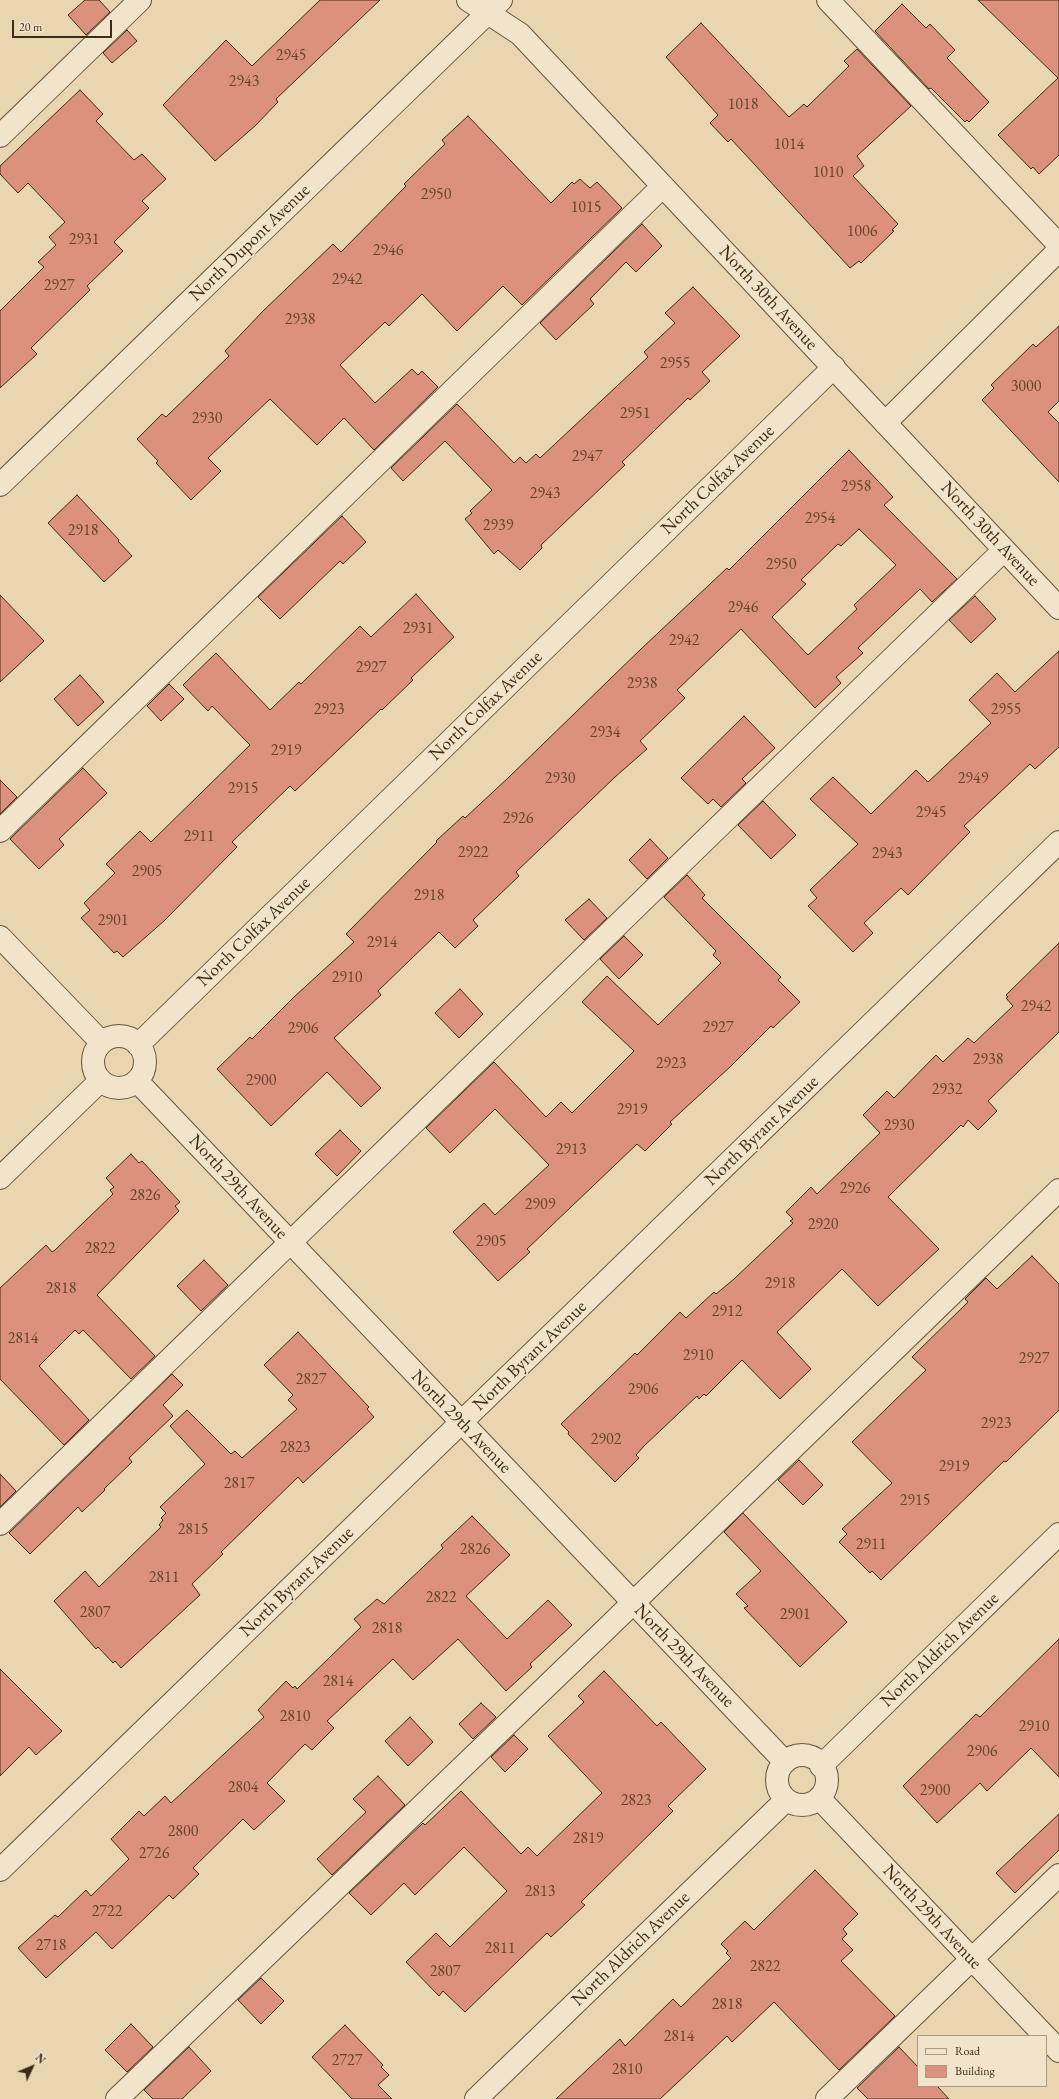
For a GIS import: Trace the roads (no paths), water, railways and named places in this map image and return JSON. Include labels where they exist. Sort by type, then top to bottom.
[{"type":"street","points":[[0,136],[140,0]]},
{"type":"street","name":"North 30th Avenue","points":[[468,0],[494,6],[1059,608]]},
{"type":"street","points":[[828,0],[1059,245]]},
{"type":"street","name":"North Dupont Avenue","points":[[0,485],[494,6]]},
{"type":"street","points":[[0,831],[663,186]]},
{"type":"street","points":[[885,423],[1059,250]]},
{"type":"street","name":"North Colfax Avenue","points":[[138,1045],[834,367]]},
{"type":"street","points":[[0,1524],[1004,550]]},
{"type":"street","name":"North Byrant Avenue","points":[[0,1870],[1059,842]]},
{"type":"street","points":[[0,937],[101,1042]]},
{"type":"street","points":[[116,1036],[124,1036],[132,1039],[138,1045],[143,1051],[145,1066],[138,1081],[123,1088],[115,1088],[100,1081],[94,1070],[93,1057],[95,1049],[101,1042],[116,1036]]},
{"type":"street","points":[[0,1178],[100,1081]]},
{"type":"street","name":"North 29th Avenue","points":[[138,1081],[461,1423],[785,1762]]},
{"type":"street","points":[[117,2099],[634,1603],[1059,1190]]},
{"type":"street","name":"North Aldrich Avenue","points":[[821,1766],[1059,1534]]},
{"type":"street","points":[[799,1756],[808,1756],[816,1760],[821,1766],[825,1772],[826,1786],[819,1798],[806,1805],[792,1803],[786,1800],[780,1793],[777,1777],[785,1762],[799,1756]]},
{"type":"street","name":"North 29th Avenue","points":[[819,1798],[1043,2035]]},
{"type":"street","name":"North Aldrich Avenue","points":[[476,2099],[786,1800]]},
{"type":"street","points":[[827,2099],[1059,1875]]},
{"type":"street","name":"North 29th Avenue","points":[[1047,2039],[1059,2051]]}]
